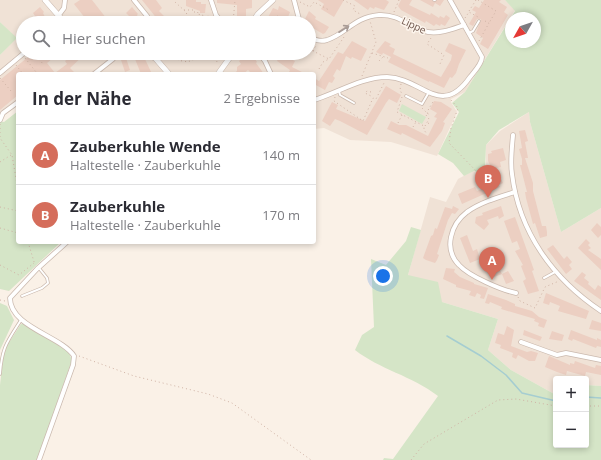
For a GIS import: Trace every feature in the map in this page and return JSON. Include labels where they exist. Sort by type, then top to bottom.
[{"type":"street","points":[[45,0],[58,16],[64,8],[65,0]]},
{"type":"street","points":[[134,0],[147,16]]},
{"type":"street","points":[[211,0],[216,15]]},
{"type":"street","points":[[257,16],[272,0]]},
{"type":"street","points":[[294,0],[298,16]]},
{"type":"street","points":[[316,99],[358,84],[387,77],[402,80],[436,96],[448,96],[464,86],[482,60],[482,57],[450,0]]},
{"type":"street","name":"Lippe","points":[[318,41],[326,40],[366,18],[392,16],[426,32],[434,33],[448,31],[464,25]]},
{"type":"street","points":[[0,73],[16,60]]},
{"type":"street","points":[[97,72],[112,60]]},
{"type":"street","points":[[157,60],[167,72]]},
{"type":"street","points":[[219,72],[228,60]]},
{"type":"street","points":[[264,60],[270,72]]},
{"type":"street","points":[[0,120],[3,114],[16,104]]},
{"type":"street","points":[[512,134],[512,173],[515,192],[526,226],[534,242],[561,280],[601,311]]},
{"type":"street","points":[[515,192],[489,201],[466,212],[456,224],[451,235],[450,245],[453,257],[465,271],[506,291],[516,293]]},
{"type":"street","points":[[39,460],[73,365],[74,356],[66,348],[21,319],[12,308],[10,301],[11,296],[38,268],[65,244]]},
{"type":"street","points":[[521,342],[557,355],[566,353],[601,360]]},
{"type":"lane","points":[[468,33],[473,31],[479,21]]},
{"type":"lane","points":[[338,92],[340,95],[354,103]]},
{"type":"lane","points":[[406,96],[422,104],[429,92]]},
{"type":"lane","points":[[22,296],[42,288],[48,283],[47,278],[38,268]]},
{"type":"lane","points":[[544,278],[555,272]]},
{"type":"lane","points":[[0,374],[1,354],[21,319]]},
{"type":"path","points":[[234,16],[235,0]]},
{"type":"path","points":[[297,0],[310,7],[314,2],[329,10]]},
{"type":"path","points":[[343,0],[355,6],[353,10],[366,18],[376,42],[358,84]]},
{"type":"path","points":[[392,16],[399,0]]},
{"type":"path","points":[[469,12],[477,0],[496,11],[489,23]]},
{"type":"path","points":[[175,2],[186,12],[187,16]]},
{"type":"path","points":[[184,10],[193,10],[193,12],[198,12],[198,14],[203,15],[202,16],[216,15]]},
{"type":"path","points":[[320,69],[323,62],[329,59],[344,36],[341,31]]},
{"type":"path","points":[[434,33],[427,44],[444,54],[440,64]]},
{"type":"path","points":[[316,53],[329,59]]},
{"type":"path","points":[[372,53],[388,58]]},
{"type":"path","points":[[379,61],[383,57]]},
{"type":"path","points":[[27,60],[36,72]]},
{"type":"path","points":[[40,60],[43,64]]},
{"type":"path","points":[[177,60],[186,63],[192,60]]},
{"type":"path","points":[[214,60],[223,67]]},
{"type":"path","points":[[13,62],[21,72]]},
{"type":"path","points":[[371,92],[367,91],[365,94],[376,99],[387,77]]},
{"type":"path","points":[[0,78],[11,90]]},
{"type":"path","points":[[402,80],[400,90],[403,95],[396,110],[402,115],[424,126]]},
{"type":"path","points":[[338,92],[334,101],[363,121],[373,98]]},
{"type":"path","points":[[424,126],[428,123],[429,117],[426,115],[430,114],[427,112],[436,96]]},
{"type":"path","points":[[448,96],[458,108],[451,128],[449,143],[479,174],[489,201]]},
{"type":"path","points":[[422,104],[422,110],[427,112]]},
{"type":"path","points":[[398,123],[402,115]]},
{"type":"path","points":[[0,120],[0,138],[12,155],[16,178]]},
{"type":"path","points":[[413,127],[416,122]]},
{"type":"path","points":[[424,126],[424,130],[427,134]]},
{"type":"path","points":[[0,162],[12,155]]},
{"type":"path","points":[[0,207],[16,211]]},
{"type":"path","points":[[0,228],[16,232]]},
{"type":"path","points":[[29,244],[34,263],[38,268]]},
{"type":"path","points":[[0,265],[19,275],[34,263]]},
{"type":"path","points":[[516,293],[520,301],[535,308],[545,288],[561,280]]},
{"type":"path","points":[[0,300],[10,301]]},
{"type":"path","points":[[74,356],[88,359],[134,376],[208,394],[232,403],[311,460]]},
{"type":"path","points":[[411,460],[424,444],[498,400],[516,399],[553,405]]},
{"type":"path","points":[[589,406],[601,406]]},
{"type":"shaded area","points":[[0,0],[505,0],[515,10],[514,12],[505,12],[505,26],[465,92],[451,99],[451,102],[457,112],[437,156],[391,142],[350,140],[324,128],[316,129],[316,72],[16,72],[16,105],[0,117],[0,55],[16,38],[0,22]]},
{"type":"shaded area","points":[[529,112],[530,122],[561,232],[601,208],[601,386],[589,385],[589,376],[553,376],[553,393],[511,370],[488,350],[498,319],[442,302],[408,275],[430,197],[446,202],[458,179],[473,171],[480,174],[486,171],[486,145],[500,131]]},
{"type":"green space","points":[[505,0],[601,0],[601,208],[561,232],[530,122],[529,112],[499,130],[486,145],[485,171],[480,173],[474,171],[464,176],[453,163],[438,154],[459,112],[452,103],[465,92],[505,27],[505,48],[541,48],[541,12],[514,12]]},
{"type":"green space","points":[[0,22],[16,37],[16,39],[0,55]]},
{"type":"green space","points":[[402,104],[426,117],[422,124],[399,111]]},
{"type":"green space","points":[[16,113],[16,244],[59,244],[9,291],[0,289],[0,121],[4,122]]},
{"type":"green space","points":[[411,227],[421,230],[408,275],[438,282],[442,302],[498,319],[488,350],[511,370],[553,393],[553,448],[589,448],[589,385],[601,386],[601,460],[383,460],[384,458],[393,459],[438,396],[417,383],[364,357],[355,350],[362,335],[374,327],[371,259],[386,265],[406,241]]},
{"type":"green space","points":[[0,303],[7,306],[14,320],[0,350]]},
{"type":"green space","points":[[21,324],[24,324],[66,350],[72,360],[37,460],[0,460],[0,385],[4,350]]},
{"type":"building","points":[[80,0],[92,0],[105,16],[83,16],[74,4]]},
{"type":"building","points":[[142,0],[156,0],[162,8],[159,11],[164,16],[155,16]]},
{"type":"building","points":[[186,0],[196,0],[196,2],[201,2],[201,4],[206,4],[205,13],[200,13],[200,11],[186,6]]},
{"type":"building","points":[[217,0],[252,0],[252,8],[246,9],[246,16],[237,16],[237,5],[217,3]]},
{"type":"building","points":[[318,0],[344,0],[334,17],[321,9],[324,4]]},
{"type":"building","points":[[354,0],[386,0],[389,2],[384,10],[370,7],[368,10]]},
{"type":"building","points":[[401,0],[412,0],[409,5],[430,15],[431,13],[439,18],[440,16],[444,18],[446,15],[450,18],[445,26],[436,24],[434,26],[426,21],[425,23],[401,10],[398,6]]},
{"type":"building","points":[[420,0],[432,0],[434,2],[437,0],[444,0],[440,6],[435,3],[433,7]]},
{"type":"building","points":[[484,0],[501,0],[499,2],[507,7],[504,12],[505,20],[488,49],[480,44],[483,38],[476,33],[481,19],[477,19],[473,26],[469,24],[476,12],[472,10],[475,6],[479,8]]},
{"type":"building","points":[[279,6],[290,12],[288,16],[269,16],[273,8],[278,10]]},
{"type":"building","points":[[40,7],[44,12],[44,16],[35,16],[33,13]]},
{"type":"building","points":[[132,7],[138,14],[138,16],[129,16],[126,13]]},
{"type":"building","points":[[309,11],[315,16],[306,16]]},
{"type":"building","points":[[316,20],[329,27],[323,34],[316,30]]},
{"type":"building","points":[[352,41],[367,49],[361,61],[352,57],[351,59],[346,56],[340,71],[337,69],[333,76],[335,78],[332,83],[329,82],[325,90],[316,85],[316,79],[319,81],[338,52],[343,54]]},
{"type":"building","points":[[385,41],[391,44],[389,46],[395,49],[393,54],[441,77],[451,60],[452,55],[445,51],[449,43],[466,50],[456,73],[452,78],[450,77],[444,88],[388,62],[391,57],[383,53],[382,55],[376,52]]},
{"type":"building","points":[[24,60],[51,60],[47,63],[54,72],[16,72],[16,97],[0,110],[0,80]]},
{"type":"building","points":[[66,60],[79,60],[70,68],[74,72],[56,72],[67,64],[65,61]]},
{"type":"building","points":[[121,60],[127,60],[130,70],[125,72]]},
{"type":"building","points":[[135,60],[145,60],[151,72],[140,72]]},
{"type":"building","points":[[256,60],[256,63],[263,72],[250,72],[248,70],[246,72],[236,72],[237,67],[241,64],[239,61]]},
{"type":"building","points":[[293,60],[295,61],[292,67],[302,72],[289,72],[290,70],[277,61]]},
{"type":"building","points":[[386,86],[401,95],[397,103],[389,99],[367,135],[335,119],[330,126],[322,121],[332,102],[338,105],[336,109],[365,121]]},
{"type":"building","points":[[434,101],[441,102],[452,109],[443,122],[445,123],[442,131],[430,147],[402,133],[401,135],[387,129],[391,121],[399,125],[406,125],[428,136],[437,118],[434,117],[437,113],[430,109]]},
{"type":"building","points":[[525,130],[528,141],[525,142],[528,158],[525,158],[533,183],[533,191],[542,226],[546,226],[547,232],[547,236],[540,238],[535,223],[533,224],[526,198],[525,192],[527,192],[520,165],[522,165],[522,159],[519,149],[522,148],[519,131]]},
{"type":"building","points":[[503,148],[506,160],[500,162],[501,167],[492,169],[488,161],[488,154],[492,153],[491,151]]},
{"type":"building","points":[[497,179],[501,179],[503,183],[499,185],[500,187],[462,204],[458,194],[475,187],[477,191],[486,187],[485,185]]},
{"type":"building","points":[[453,206],[459,209],[455,214],[452,213],[448,220],[437,254],[439,255],[437,260],[435,263],[426,260],[423,258],[431,236],[433,235],[435,228],[437,229],[445,207],[452,209]]},
{"type":"building","points":[[501,206],[504,216],[499,219],[498,216],[487,220],[489,224],[484,230],[475,223],[476,217],[483,215],[482,213]]},
{"type":"building","points":[[515,217],[534,270],[532,271],[539,291],[528,294],[523,281],[526,279],[521,266],[523,265],[515,251],[520,249],[517,241],[512,243],[504,221]]},
{"type":"building","points":[[597,223],[601,227],[601,235],[598,238],[591,230]]},
{"type":"building","points":[[467,235],[473,251],[477,249],[480,259],[470,263],[460,238]]},
{"type":"building","points":[[586,239],[590,243],[588,245],[591,248],[588,250],[601,259],[601,270],[578,248]]},
{"type":"building","points":[[553,245],[564,259],[567,256],[572,262],[569,265],[572,269],[566,274],[547,249]]},
{"type":"building","points":[[494,259],[502,274],[494,277],[492,273],[488,274],[484,263]]},
{"type":"building","points":[[446,268],[455,269],[454,272],[460,277],[474,284],[488,288],[484,299],[480,298],[481,295],[477,293],[475,297],[469,295],[471,291],[456,287],[456,285],[443,279]]},
{"type":"building","points":[[508,271],[514,281],[506,284],[502,274]]},
{"type":"building","points":[[582,272],[586,275],[584,278],[589,282],[588,284],[595,290],[598,285],[601,287],[601,300],[574,281]]},
{"type":"building","points":[[546,293],[589,311],[586,319],[558,311],[560,306],[550,302],[549,305],[543,303]]},
{"type":"building","points":[[488,294],[515,304],[515,306],[532,311],[539,317],[547,320],[544,328],[538,326],[539,323],[534,321],[535,319],[501,309],[502,307],[490,302],[489,304],[485,303]]},
{"type":"building","points":[[592,320],[601,323],[601,331],[589,329]]},
{"type":"building","points":[[507,326],[514,330],[511,346],[527,352],[531,351],[538,353],[535,361],[529,361],[518,355],[516,359],[512,357],[513,353],[500,348],[501,345],[495,343],[498,333],[504,335]]},
{"type":"building","points":[[524,330],[542,337],[540,341],[523,335]]},
{"type":"building","points":[[571,330],[597,340],[597,338],[601,340],[601,347],[597,346],[596,348],[573,339],[572,341],[568,339]]},
{"type":"building","points":[[552,331],[564,335],[562,341],[549,339]]},
{"type":"building","points":[[549,356],[570,365],[570,363],[574,364],[575,361],[595,368],[596,365],[601,366],[601,375],[586,372],[585,376],[567,371],[566,375],[545,367]]},
{"type":"waterway","points":[[447,336],[481,356],[506,375],[522,393],[553,400]]},
{"type":"waterway","points":[[589,397],[601,398]]},
{"type":"place","name":"Zauberkuhle","points":[[488,198]]},
{"type":"place","name":"Zauberkuhle Wende","points":[[492,280]]}]
